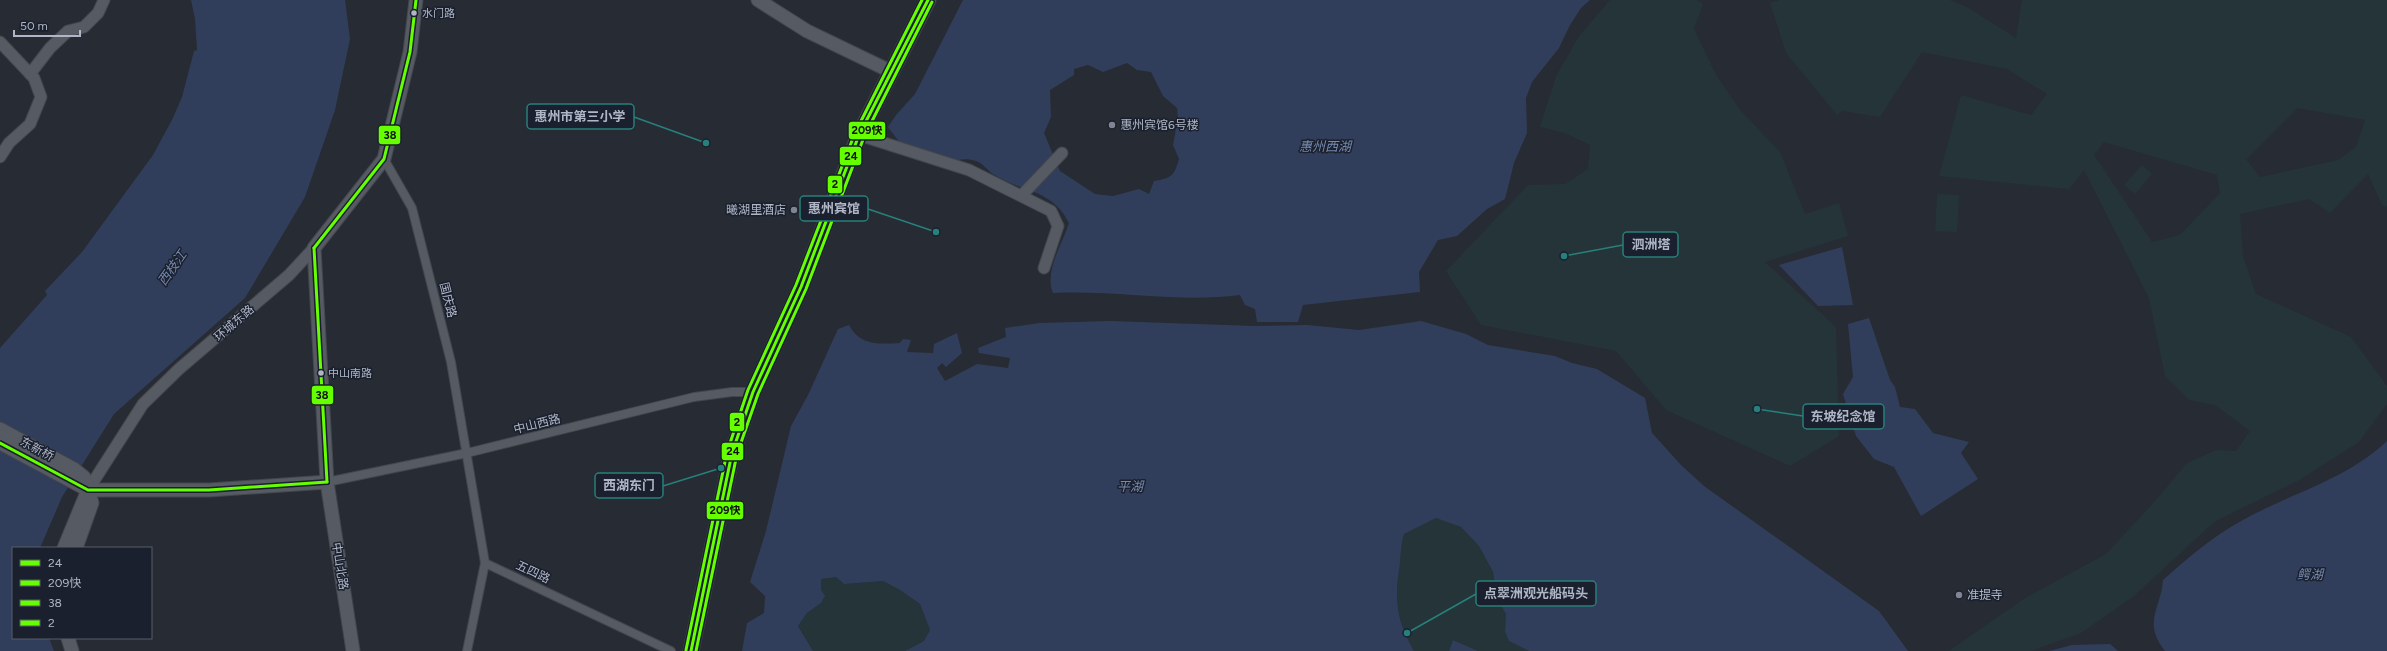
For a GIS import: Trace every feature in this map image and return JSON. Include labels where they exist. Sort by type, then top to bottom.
[{"type":"main road","points":[[691,651],[732,453],[753,392],[801,287],[859,135],[928,0]]},
{"type":"street","points":[[30,74],[50,48],[68,30],[84,27],[98,14],[104,0]]},
{"type":"street","points":[[384,159],[410,52],[416,0]]},
{"type":"street","points":[[758,0],[807,31],[890,72]]},
{"type":"street","points":[[0,42],[34,78],[41,97],[38,110],[30,124],[9,143],[0,158]]},
{"type":"street","points":[[859,135],[969,170],[1022,194],[1051,211],[1058,226],[1044,268]]},
{"type":"street","points":[[1022,194],[1062,153]]},
{"type":"street","name":"环城东路","points":[[88,490],[143,404],[179,369],[289,275],[314,248],[384,159]]},
{"type":"street","name":"国庆路","points":[[384,159],[412,208],[451,362],[467,454]]},
{"type":"street","points":[[88,490],[209,490],[327,482],[314,248]]},
{"type":"street","name":"中山西路","points":[[327,482],[467,454],[694,397],[732,392],[753,392]]},
{"type":"street","name":"东新桥","points":[[0,429],[71,474]]},
{"type":"street","name":"东新桥","points":[[0,443],[71,474]]},
{"type":"street","points":[[467,454],[485,563],[467,651]]},
{"type":"street","points":[[71,474],[88,490],[92,503],[76,547]]},
{"type":"street","name":"中山北路","points":[[327,482],[353,651]]},
{"type":"street","points":[[64,547],[88,490]]},
{"type":"street","name":"五四路","points":[[485,563],[671,651]]},
{"type":"street","points":[[68,639],[72,651]]},
{"type":"shaded area","points":[[1610,0],[1697,0],[1703,4],[1694,29],[1716,75],[1741,111],[1780,152],[1805,214],[1839,203],[1848,236],[1765,262],[1836,327],[1839,436],[1790,466],[1666,410],[1616,351],[1481,325],[1446,271],[1528,185],[1565,184],[1588,169],[1590,145],[1565,133],[1540,127],[1556,76],[1579,36]]},
{"type":"shaded area","points":[[1779,0],[1950,0],[1967,7],[2016,38],[2022,0],[2387,0],[2387,207],[2382,205],[2368,174],[2330,213],[2309,199],[2240,214],[2243,256],[2256,294],[2351,337],[2387,386],[2387,404],[2359,442],[2301,479],[2214,522],[2134,596],[2081,633],[2031,651],[1949,651],[2025,598],[2106,554],[2156,500],[2187,463],[2216,450],[2236,451],[2250,431],[2215,405],[2189,400],[2165,376],[2149,298],[2084,170],[2069,189],[1939,176],[1961,95],[2031,115],[2047,94],[2007,69],[1922,52],[1880,117],[1842,111],[1837,115],[1786,53],[1770,3]],"holes":[[[2297,108],[2365,120],[2356,147],[2338,160],[2260,177],[2246,159]],[[2104,142],[2217,175],[2220,193],[2180,235],[2152,242],[2094,155]]]},
{"type":"shaded area","points":[[2142,165],[2152,174],[2135,194],[2124,185]]},
{"type":"shaded area","points":[[1937,194],[1959,195],[1957,232],[1935,231]]},
{"type":"shaded area","points":[[1436,518],[1461,527],[1479,546],[1493,572],[1498,600],[1507,614],[1505,632],[1509,641],[1529,651],[1478,651],[1453,640],[1449,651],[1414,651],[1404,631],[1397,603],[1402,544],[1404,534]]},
{"type":"shaded area","points":[[836,577],[844,584],[883,581],[900,590],[920,604],[930,630],[924,641],[905,651],[813,651],[798,626],[807,613],[821,603],[820,579]]},
{"type":"water","name":"西枝江","points":[[191,0],[345,0],[350,39],[335,110],[305,197],[245,298],[114,414],[62,497],[40,547],[12,547],[12,639],[49,639],[54,651],[0,651],[0,348],[47,295],[45,291],[82,252],[153,155],[173,118],[182,97],[194,51],[197,50],[195,19]]},
{"type":"water","name":"惠州西湖","points":[[963,0],[1590,0],[1581,8],[1570,25],[1559,48],[1532,82],[1526,98],[1527,133],[1514,163],[1505,199],[1487,209],[1457,236],[1438,240],[1419,272],[1420,292],[1303,305],[1298,322],[1257,322],[1255,309],[1245,305],[1240,295],[1193,298],[1100,293],[1053,293],[1051,285],[1052,267],[1069,223],[1062,212],[1054,203],[1045,197],[1004,180],[991,173],[979,162],[966,159],[950,163],[900,143],[888,127],[896,115],[915,94]],"holes":[[[1127,63],[1137,70],[1151,72],[1163,96],[1177,108],[1178,118],[1173,145],[1179,159],[1177,165],[1174,173],[1169,177],[1154,181],[1149,194],[1139,189],[1113,196],[1095,194],[1060,171],[1044,133],[1051,117],[1050,90],[1074,75],[1074,69],[1088,65],[1103,72]]]},
{"type":"water","points":[[1842,247],[1853,305],[1818,306],[1779,265]]},
{"type":"water","points":[[1869,318],[1890,380],[1895,387],[1900,407],[1915,409],[1933,433],[1969,442],[1961,453],[1978,479],[1921,516],[1894,467],[1874,459],[1856,436],[1843,394],[1853,377],[1848,324]]},
{"type":"water","name":"平湖","points":[[1111,321],[1254,326],[1307,325],[1359,330],[1421,321],[1466,334],[1488,345],[1555,356],[1572,363],[1597,369],[1645,398],[1652,433],[1681,465],[1704,486],[1879,611],[1908,651],[1529,651],[1509,641],[1505,632],[1506,614],[1498,600],[1493,572],[1479,546],[1461,527],[1436,518],[1404,534],[1402,544],[1397,603],[1404,631],[1414,651],[905,651],[924,641],[930,630],[920,604],[900,590],[883,581],[844,584],[836,577],[821,579],[821,590],[825,596],[821,603],[807,613],[798,626],[813,651],[742,651],[747,623],[764,613],[765,596],[750,582],[766,531],[791,426],[808,395],[838,329],[849,325],[853,332],[859,337],[871,342],[885,344],[900,343],[903,339],[911,340],[907,352],[933,353],[934,344],[957,333],[962,353],[946,367],[942,363],[937,368],[945,381],[977,364],[1008,368],[1010,358],[979,353],[978,348],[1006,337],[1005,328],[1039,323]]},
{"type":"water","name":"鳄湖","points":[[2387,441],[2387,651],[2165,651],[2158,641],[2154,623],[2163,580],[2201,548],[2232,526],[2261,510],[2336,476],[2354,466]]},
{"type":"water","points":[[1453,640],[1478,651],[1449,651]]},
{"type":"water","points":[[2110,644],[2118,651],[2049,651],[2072,645]]},
{"type":"transit line","name":"38","points":[[314,248],[384,159],[410,52],[416,0]]},
{"type":"transit line","name":"2","points":[[686,650],[727,452],[748,390],[796,285],[855,133],[922,0]]},
{"type":"transit line","name":"24","points":[[691,651],[732,453],[753,392],[801,287],[859,135],[928,0]]},
{"type":"transit line","name":"209快","points":[[696,651],[737,454],[758,394],[806,289],[864,137],[932,2]]},
{"type":"transit line","name":"38","points":[[314,248],[327,482]]},
{"type":"transit line","name":"38","points":[[0,443],[88,490],[209,490],[327,482]]},
{"type":"place","name":"水门路","points":[[414,13]]},
{"type":"place","name":"惠州宾馆6号楼","points":[[1112,125]]},
{"type":"place","name":"惠州市第三小学","points":[[706,143]]},
{"type":"place","name":"曦湖里酒店","points":[[794,210]]},
{"type":"place","name":"惠州宾馆","points":[[936,232]]},
{"type":"place","name":"泗洲塔","points":[[1564,256]]},
{"type":"place","name":"中山南路","points":[[321,373]]},
{"type":"place","name":"东坡纪念馆","points":[[1757,409]]},
{"type":"place","name":"西湖东门","points":[[721,468]]},
{"type":"place","name":"准提寺","points":[[1959,595]]},
{"type":"place","name":"点翠洲观光船码头","points":[[1407,633]]}]
